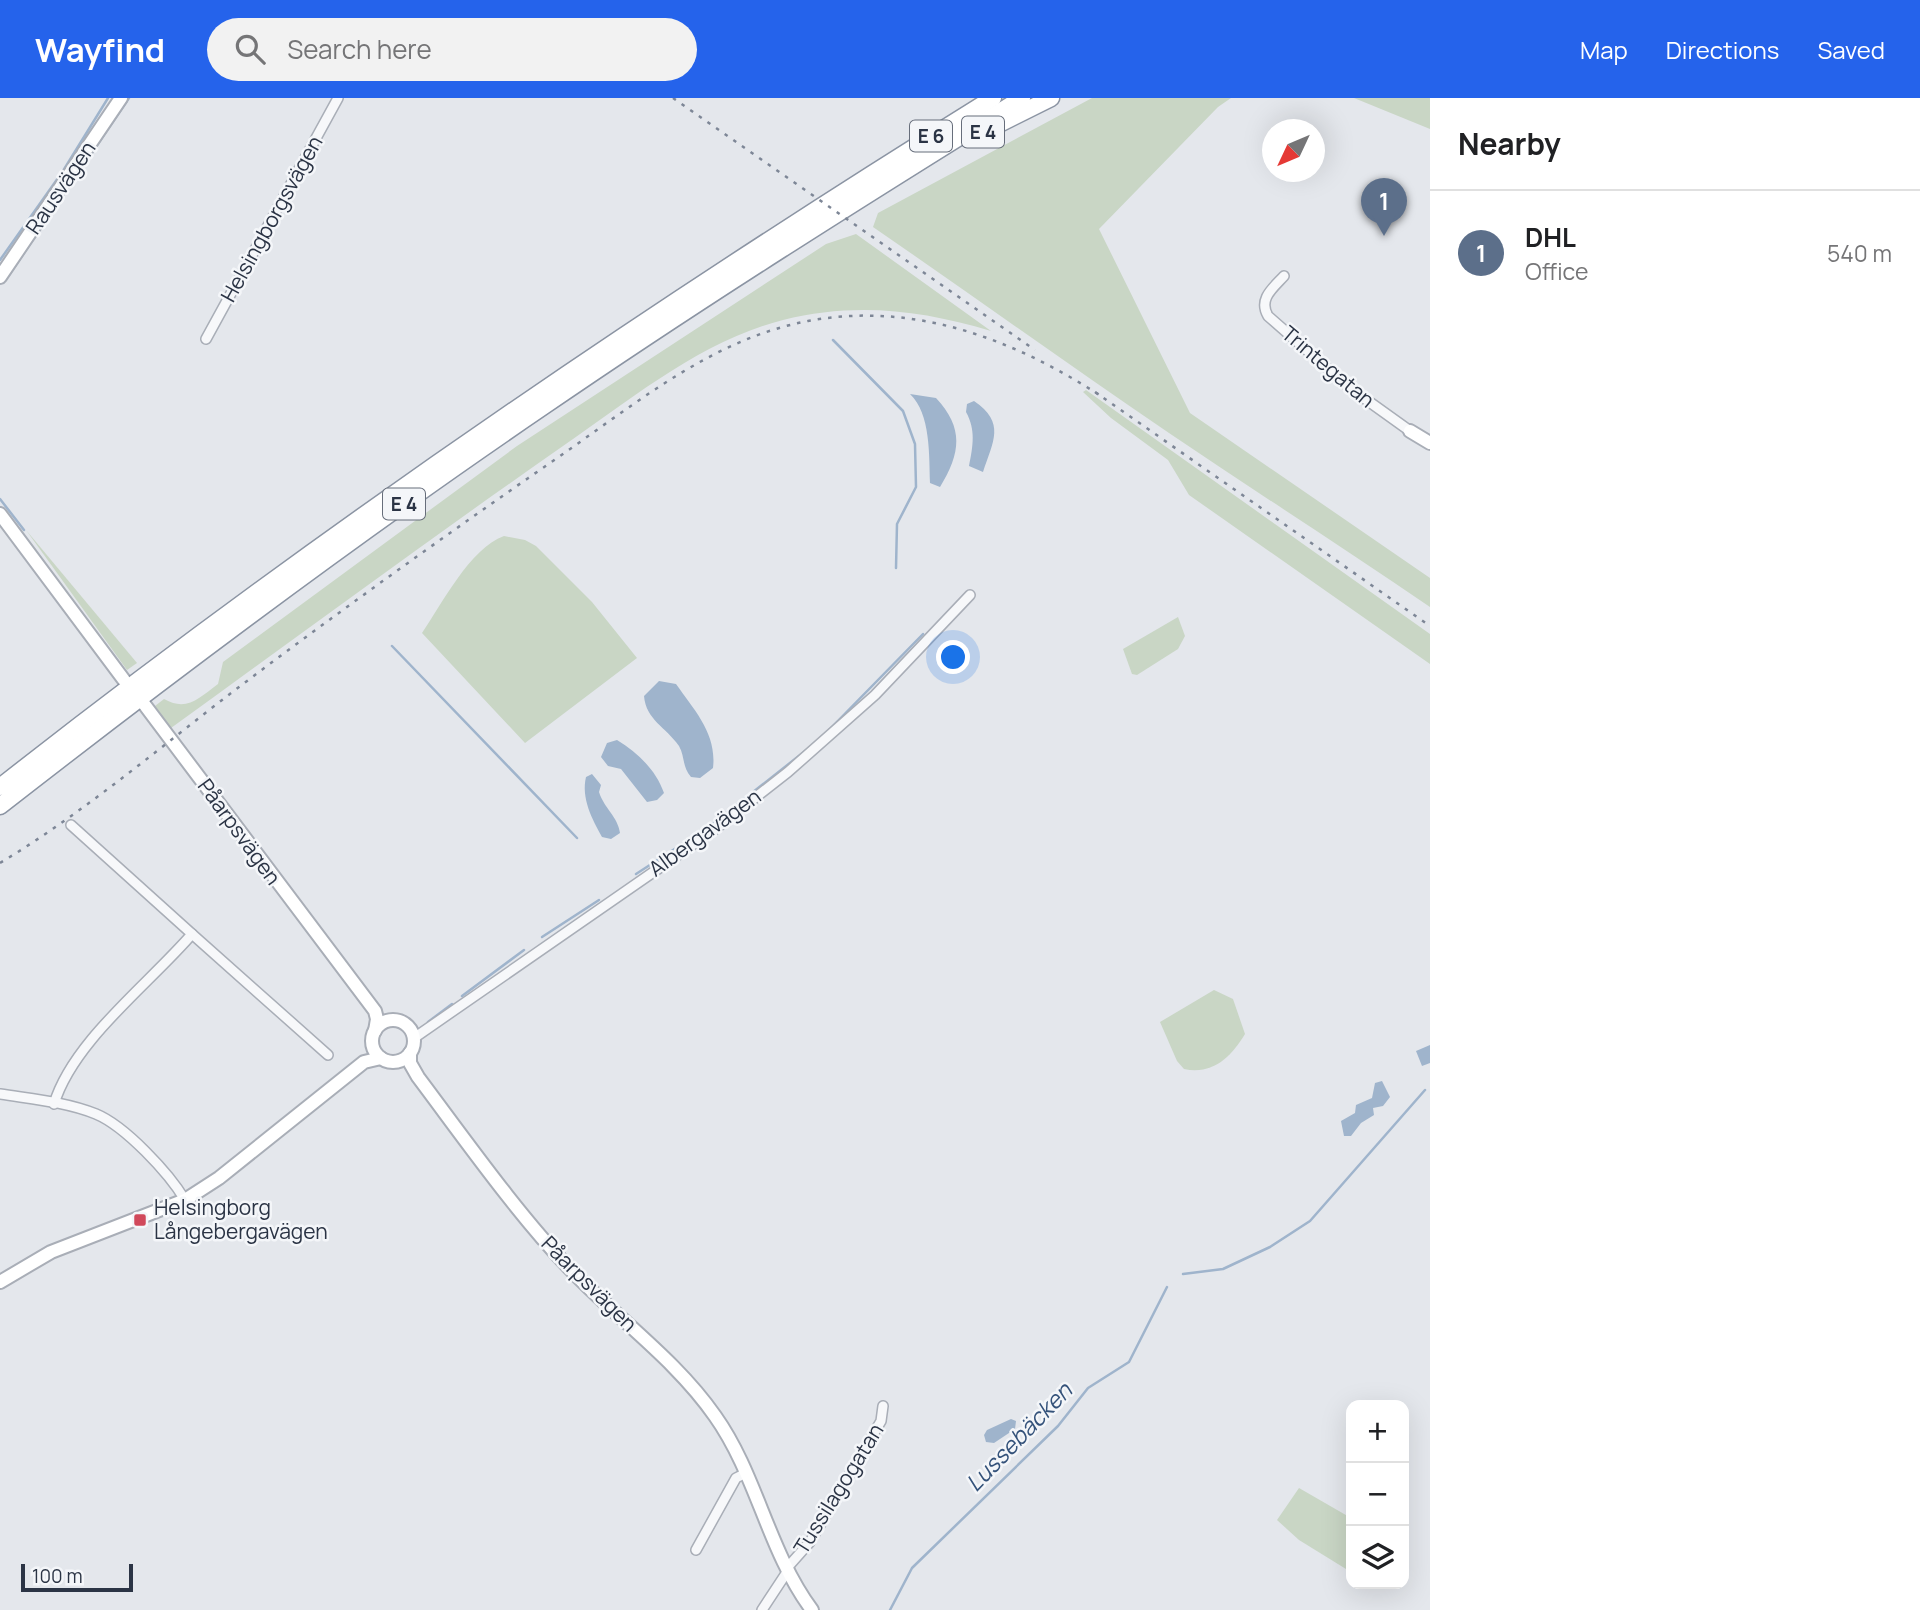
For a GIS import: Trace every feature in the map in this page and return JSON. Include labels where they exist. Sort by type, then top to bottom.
[{"type":"highway","name":"E 4","points":[[0,786],[201,633],[415,477],[604,347],[870,175],[973,98]]},
{"type":"highway","name":"E 6","points":[[870,175],[993,98]]},
{"type":"highway","name":"E 6","points":[[914,165],[1022,98]]},
{"type":"highway","name":"E 4","points":[[0,806],[304,576],[541,407],[687,309],[914,165],[1051,98]]},
{"type":"street","name":"Rausvägen","points":[[0,277],[121,98]]},
{"type":"street","name":"Helsingborgsvägen","points":[[206,339],[338,98]]},
{"type":"street","name":"Trintegatan","points":[[1284,276],[1266,298],[1264,307],[1268,316],[1350,388],[1430,443]]},
{"type":"street","points":[[0,514],[124,680]]},
{"type":"street","name":"Albergavägen","points":[[414,1038],[714,830],[789,772],[875,695],[970,595]]},
{"type":"street","name":"Påarpsvägen","points":[[144,704],[335,962],[362,993],[376,1014],[374,1033]]},
{"type":"street","points":[[71,825],[328,1055]]},
{"type":"street","points":[[54,1104],[61,1081],[79,1055],[192,934]]},
{"type":"street","name":"Påarpsvägen","points":[[362,993],[401,1022]]},
{"type":"street","points":[[0,1282],[51,1252],[185,1200],[219,1178],[336,1085],[367,1060],[401,1060],[410,1053],[414,1038],[410,1028],[401,1022],[386,1021],[336,1085]]},
{"type":"street","points":[[374,1033],[374,1050],[385,1060]]},
{"type":"street","name":"Påarpsvägen","points":[[410,1053],[412,1068],[552,1250],[607,1306],[669,1362],[701,1397],[723,1428],[746,1473],[787,1570],[812,1610]]},
{"type":"street","name":"Påarpsvägen","points":[[385,1060],[431,1094]]},
{"type":"street","points":[[0,1094],[91,1112],[113,1124],[161,1168],[185,1200]]},
{"type":"street","name":"Tussilagogatan","points":[[787,1570],[817,1530],[881,1421],[883,1406]]},
{"type":"street","points":[[696,1550],[736,1478],[746,1473]]},
{"type":"street","points":[[762,1610],[787,1570]]},
{"type":"green space","points":[[1092,98],[1231,98],[1218,107],[1099,229],[1190,413],[1430,578],[1430,607],[1169,433],[873,227],[878,213]]},
{"type":"green space","points":[[1354,98],[1430,98],[1430,129]]},
{"type":"green space","points":[[856,234],[991,331],[913,314],[836,311],[783,320],[723,342],[641,391],[171,728],[155,706],[164,699],[172,703],[186,704],[199,698],[218,684],[223,662],[517,446],[826,244]]},
{"type":"green space","points":[[1086,390],[1430,634],[1430,664],[1189,495],[1168,460],[1111,418],[1083,392]]},
{"type":"green space","points":[[26,530],[137,663],[127,670]]},
{"type":"green space","points":[[504,536],[525,540],[536,546],[592,602],[637,658],[525,743],[422,633],[468,564],[492,542]]},
{"type":"green space","points":[[1178,617],[1185,636],[1178,649],[1137,675],[1132,674],[1123,649]]},
{"type":"green space","points":[[1214,990],[1233,999],[1245,1034],[1227,1057],[1212,1067],[1184,1069],[1177,1061],[1160,1022]]},
{"type":"green space","points":[[1299,1488],[1346,1515],[1346,1569],[1299,1540],[1277,1520]]},
{"type":"water","points":[[910,394],[936,398],[945,409],[955,430],[955,452],[940,487],[930,483],[925,424],[917,402]]},
{"type":"water","points":[[974,401],[984,409],[994,425],[993,442],[983,472],[969,466],[972,432],[966,412],[967,404]]},
{"type":"water","points":[[659,681],[676,684],[708,734],[712,744],[713,768],[700,778],[691,777],[679,746],[648,711],[644,696]]},
{"type":"water","points":[[617,740],[639,756],[656,777],[664,793],[657,800],[647,802],[621,769],[608,766],[601,757],[607,743]]},
{"type":"water","points":[[592,774],[601,785],[601,798],[619,827],[620,833],[611,839],[602,837],[588,808],[585,785],[586,777]]},
{"type":"water","points":[[1430,1045],[1430,1063],[1422,1066],[1416,1051]]},
{"type":"water","points":[[1382,1081],[1390,1097],[1383,1106],[1373,1108],[1374,1115],[1361,1123],[1351,1136],[1344,1136],[1341,1121],[1355,1113],[1356,1105],[1372,1098],[1375,1083]]},
{"type":"water","points":[[1011,1419],[1016,1421],[1015,1429],[994,1443],[986,1442],[984,1435],[987,1430]]},
{"type":"waterway","points":[[0,260],[63,171],[108,98]]},
{"type":"waterway","points":[[9,275],[129,98]]},
{"type":"waterway","points":[[833,340],[903,411],[915,444],[916,487],[897,524],[896,568]]},
{"type":"waterway","points":[[0,499],[24,530]]},
{"type":"waterway","points":[[829,730],[923,634]]},
{"type":"waterway","points":[[392,646],[577,838]]},
{"type":"waterway","points":[[636,874],[710,826],[814,744]]},
{"type":"waterway","points":[[542,937],[599,900]]},
{"type":"waterway","points":[[462,996],[524,950]]},
{"type":"waterway","points":[[428,1022],[452,1004]]},
{"type":"waterway","name":"Lussebäcken","points":[[1183,1274],[1223,1269],[1270,1247],[1310,1221],[1425,1090]]},
{"type":"waterway","name":"Lussebäcken","points":[[890,1610],[912,1568],[1058,1426],[1088,1388],[1129,1362],[1167,1287]]},
{"type":"railway","points":[[673,98],[1035,350]]},
{"type":"railway","points":[[0,863],[91,802],[275,660],[478,513],[648,394],[708,357],[740,342],[808,321],[847,316],[886,316],[924,321],[998,342],[1033,357],[1101,396]]},
{"type":"railway","points":[[1095,392],[1430,626]]},
{"type":"place","name":"DHL","points":[[1384,236]]},
{"type":"place","name":"Helsingborg Långebergavägen","points":[[140,1220]]}]
